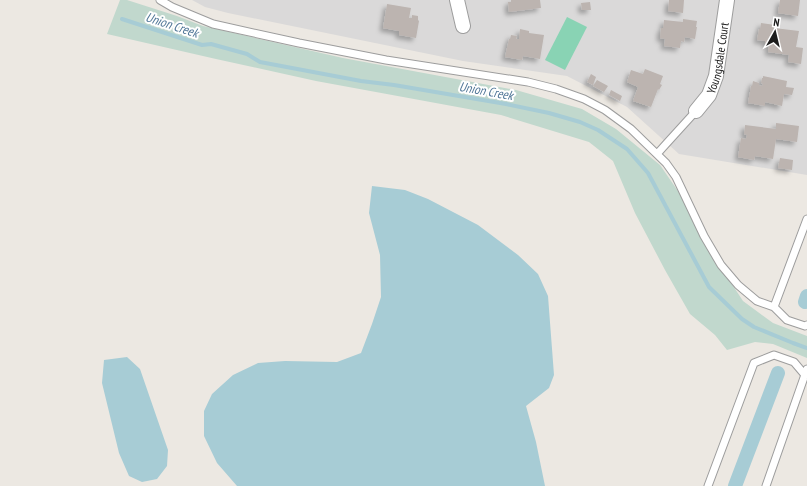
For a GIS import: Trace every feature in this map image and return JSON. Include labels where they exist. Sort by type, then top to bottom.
[{"type":"street","points":[[457,0],[463,26]]},
{"type":"street","name":"Youngsdale Court","points":[[696,111],[709,95],[716,76],[727,0]]},
{"type":"lane","points":[[160,0],[172,7],[213,24],[386,60],[528,82],[584,98],[606,110],[631,129],[666,162],[676,177],[704,236],[721,265],[738,285],[757,301],[774,307],[787,320],[805,326],[807,325]]},
{"type":"lane","points":[[657,154],[696,111]]},
{"type":"lane","points":[[774,307],[807,219]]},
{"type":"lane","points":[[708,486],[754,363],[774,355],[794,362],[806,372],[766,486]]},
{"type":"shaded area","points":[[192,0],[807,0],[807,175],[679,154],[627,107],[567,76],[463,61],[228,13],[205,7]]},
{"type":"green space","points":[[120,0],[127,0],[203,26],[343,58],[516,90],[582,109],[616,129],[660,165],[680,194],[714,257],[743,301],[773,323],[807,336],[807,358],[773,344],[755,342],[727,350],[715,335],[690,314],[635,213],[613,161],[589,142],[501,115],[316,81],[107,34]]},
{"type":"green space","points":[[567,17],[587,27],[565,70],[545,60]]},
{"type":"water","points":[[372,186],[405,190],[428,199],[478,225],[518,255],[538,274],[548,296],[554,375],[549,388],[526,406],[536,442],[545,486],[237,486],[217,463],[204,436],[204,411],[212,394],[233,375],[258,363],[285,361],[337,362],[361,353],[381,297],[380,255],[369,213]]},
{"type":"water","points":[[127,357],[140,369],[168,450],[167,466],[157,479],[142,482],[129,476],[119,453],[102,383],[104,360]]},
{"type":"building","points":[[511,0],[540,0],[541,8],[509,12],[508,2],[511,2]]},
{"type":"building","points":[[669,0],[684,0],[683,13],[668,11]]},
{"type":"building","points":[[780,0],[800,0],[798,16],[778,13]]},
{"type":"building","points":[[590,2],[591,10],[582,10],[581,3]]},
{"type":"building","points":[[387,4],[411,8],[409,18],[412,18],[412,15],[418,16],[419,21],[416,38],[399,35],[399,31],[383,28]]},
{"type":"building","points":[[683,19],[697,21],[695,39],[685,37],[684,42],[681,41],[680,48],[664,46],[665,39],[660,38],[664,20],[683,22]]},
{"type":"building","points":[[761,23],[775,25],[774,28],[799,31],[796,47],[803,48],[801,64],[788,62],[789,55],[768,52],[769,45],[765,44],[765,41],[757,40]]},
{"type":"building","points":[[520,29],[529,31],[529,33],[544,35],[540,59],[523,56],[522,60],[505,57],[511,35],[517,36],[516,39],[519,39]]},
{"type":"building","points":[[645,69],[663,76],[660,84],[662,85],[659,90],[658,89],[651,107],[633,101],[638,87],[627,82],[631,70],[643,74]]},
{"type":"building","points":[[591,74],[596,77],[593,85],[587,82]]},
{"type":"building","points":[[763,76],[787,81],[786,87],[794,88],[792,95],[784,94],[782,106],[765,102],[765,106],[748,103],[753,81],[762,86],[763,84],[761,83]]},
{"type":"building","points":[[597,80],[608,86],[604,92],[593,86]]},
{"type":"building","points":[[611,90],[622,96],[620,101],[609,95]]},
{"type":"building","points":[[776,123],[799,126],[797,142],[776,139],[773,159],[755,156],[754,160],[738,157],[741,138],[746,139],[747,135],[744,134],[745,125],[776,129]]},
{"type":"building","points":[[780,158],[793,160],[792,170],[778,168]]},
{"type":"waterway","name":"Union Creek","points":[[122,19],[202,45],[211,44],[247,54],[260,62],[361,81],[394,85],[506,104],[549,113],[580,122],[598,130],[627,149],[648,173],[709,287],[742,319],[754,327],[807,348]]},
{"type":"waterway","points":[[805,302],[807,296]]},
{"type":"waterway","points":[[735,486],[778,373]]}]
